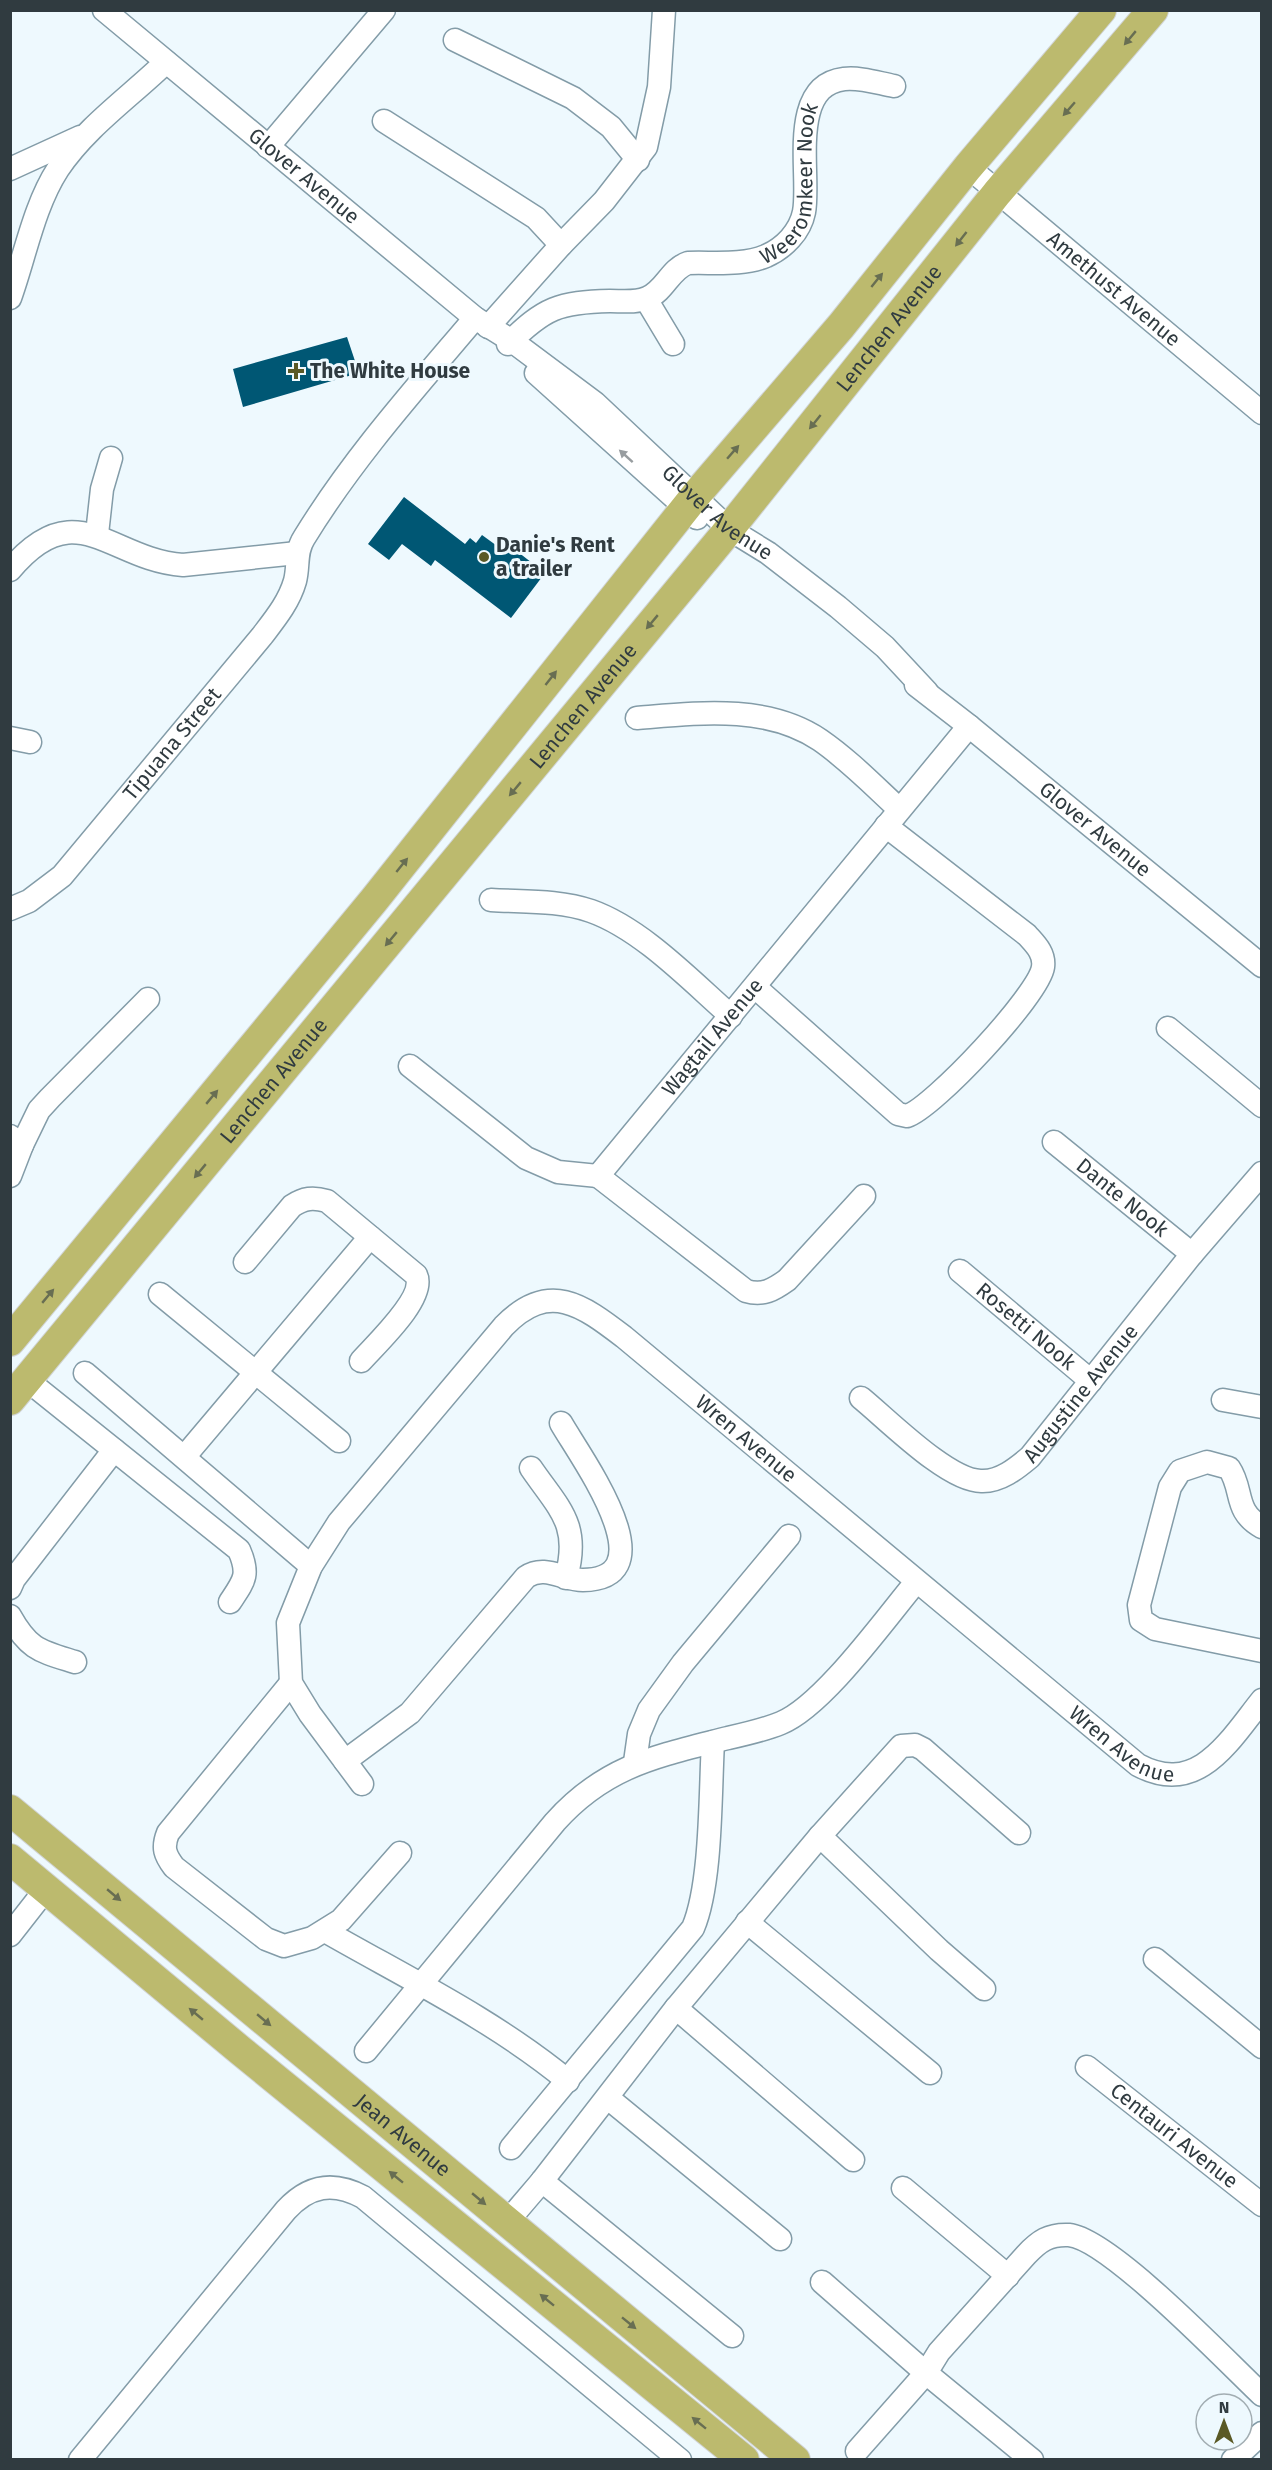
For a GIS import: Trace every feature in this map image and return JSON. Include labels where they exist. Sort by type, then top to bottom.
[{"type":"main road","name":"Lenchen Avenue","points":[[10,1341],[374,900],[690,502],[841,326],[968,167],[1101,10]]},
{"type":"main road","name":"Lenchen Avenue","points":[[19,1390],[726,533],[997,193],[1153,10]]},
{"type":"main road","name":"Jean Avenue","points":[[10,1810],[795,2460]]},
{"type":"main road","points":[[10,1827],[51,1862],[56,1874],[46,1889]]},
{"type":"main road","name":"Jean Avenue","points":[[10,1859],[241,2051],[744,2460]]},
{"type":"street","name":"Glover Avenue","points":[[105,10],[268,147],[497,333],[603,435],[690,502],[726,533],[768,553],[838,607],[885,647],[927,692],[1262,966]]},
{"type":"street","points":[[268,147],[384,10]]},
{"type":"street","points":[[497,333],[561,245],[604,201],[646,147],[655,116],[661,12]]},
{"type":"street","points":[[455,40],[573,98],[611,127],[638,160]]},
{"type":"street","points":[[10,298],[51,180],[87,134],[166,62]]},
{"type":"street","name":"Weeromkeer Nook","points":[[646,299],[663,287],[681,266],[688,263],[756,259],[784,244],[795,232],[804,212],[805,130],[809,112],[822,89],[844,79],[894,86]]},
{"type":"street","points":[[384,121],[536,218],[561,245]]},
{"type":"street","points":[[10,169],[87,134]]},
{"type":"street","name":"Amethust Avenue","points":[[968,167],[1262,413]]},
{"type":"street","points":[[497,333],[536,319],[555,307],[588,302],[646,299],[673,344]]},
{"type":"street","name":"Tipuana Street","points":[[10,909],[29,901],[62,876],[262,636],[277,616],[294,583],[298,569],[297,553],[347,472],[497,333]]},
{"type":"street","points":[[97,534],[102,489],[111,458]]},
{"type":"street","points":[[10,570],[37,543],[64,532],[97,534],[137,555],[169,564],[183,565],[297,553]]},
{"type":"street","points":[[638,718],[710,714],[776,720],[818,738],[838,753],[893,818],[1027,935],[1039,948],[1043,957],[1040,975],[1019,1008],[936,1096],[906,1116],[898,1114],[755,987]]},
{"type":"street","name":"Wagtail Avenue","points":[[598,1176],[969,726]]},
{"type":"street","points":[[490,900],[560,904],[607,917],[654,950],[732,1016]]},
{"type":"street","points":[[10,1176],[16,1141],[44,1104],[148,999]]},
{"type":"street","points":[[1167,1028],[1262,1106]]},
{"type":"street","points":[[410,1066],[526,1158],[558,1172],[598,1176],[746,1291],[755,1294],[774,1289],[787,1280],[864,1197]]},
{"type":"street","name":"Dante Nook","points":[[1054,1142],[1192,1254]]},
{"type":"street","name":"Augustine Avenue","points":[[861,1398],[944,1467],[969,1480],[984,1482],[1017,1469],[1030,1457],[1192,1254],[1262,1173]]},
{"type":"street","points":[[245,1262],[292,1206],[309,1198],[327,1201],[416,1275],[418,1285],[401,1316],[361,1361]]},
{"type":"street","points":[[184,1456],[370,1237]]},
{"type":"street","name":"Rosetti Nook","points":[[960,1271],[1091,1381]]},
{"type":"street","points":[[160,1294],[339,1441]]},
{"type":"street","name":"Wren Avenue","points":[[291,1683],[288,1623],[311,1566],[339,1522],[504,1326],[528,1307],[558,1301],[577,1304],[624,1337],[1126,1757],[1149,1770],[1172,1775],[1187,1773],[1202,1767],[1218,1754],[1262,1700]]},
{"type":"street","points":[[85,1373],[311,1566]]},
{"type":"street","points":[[19,1390],[114,1450],[239,1550],[246,1565],[245,1580],[230,1602]]},
{"type":"street","points":[[1223,1400],[1262,1407]]},
{"type":"street","points":[[345,1761],[410,1713],[526,1577],[540,1571],[582,1580],[608,1575],[621,1557],[622,1543],[613,1514],[561,1423]]},
{"type":"street","points":[[10,1588],[14,1579],[114,1450]]},
{"type":"street","points":[[1262,1527],[1245,1514],[1233,1475],[1228,1468],[1207,1462],[1180,1471],[1170,1487],[1139,1605],[1141,1620],[1155,1629],[1262,1651]]},
{"type":"street","points":[[531,1468],[570,1525],[573,1543],[566,1578]]},
{"type":"street","points":[[635,1762],[639,1734],[649,1710],[683,1663],[789,1536]]},
{"type":"street","points":[[366,2050],[418,1984],[565,1810],[597,1784],[635,1762],[782,1723],[798,1713],[835,1678],[916,1582]]},
{"type":"street","points":[[10,1616],[22,1638],[40,1651],[75,1662]]},
{"type":"street","points":[[362,1784],[310,1714],[291,1683],[182,1812],[168,1833],[164,1851],[174,1867],[274,1945],[298,1944],[325,1931],[341,1920],[400,1853]]},
{"type":"street","points":[[512,2148],[687,1937],[697,1917],[707,1834],[713,1742]]},
{"type":"street","points":[[507,2222],[747,1922],[897,1750],[908,1744],[922,1749],[953,1773],[1019,1833]]},
{"type":"street","points":[[820,1836],[939,1950],[984,1989]]},
{"type":"street","points":[[10,1935],[46,1889]]},
{"type":"street","points":[[747,1922],[930,2073]]},
{"type":"street","points":[[325,1931],[492,2025],[568,2080]]},
{"type":"street","points":[[1155,1959],[1262,2047]]},
{"type":"street","points":[[676,2008],[853,2160]]},
{"type":"street","name":"Centauri Avenue","points":[[1087,2067],[1262,2205]]},
{"type":"street","points":[[608,2098],[780,2239]]},
{"type":"street","points":[[542,2181],[732,2336]]},
{"type":"street","points":[[80,2460],[286,2210],[309,2190],[332,2185],[363,2197],[680,2460]]},
{"type":"street","points":[[903,2188],[1008,2276]]},
{"type":"street","points":[[857,2451],[926,2373],[939,2352],[1039,2241],[1052,2235],[1082,2238],[1129,2270],[1262,2394]]},
{"type":"street","points":[[822,2283],[1032,2460]]},
{"type":"street","points":[[1233,2460],[1262,2433]]},
{"type":"building","name":"The White House","points":[[347,337],[359,373],[243,407],[233,369]]},
{"type":"building","name":"Danie's Rent a trailer","points":[[404,497],[465,544],[470,538],[476,543],[482,535],[504,551],[509,545],[545,573],[511,618],[435,560],[431,566],[402,544],[389,560],[368,544]]},
{"type":"place","name":"The White House","points":[[296,371]]},
{"type":"place","name":"Danie's Rent a trailer","points":[[484,557]]}]
